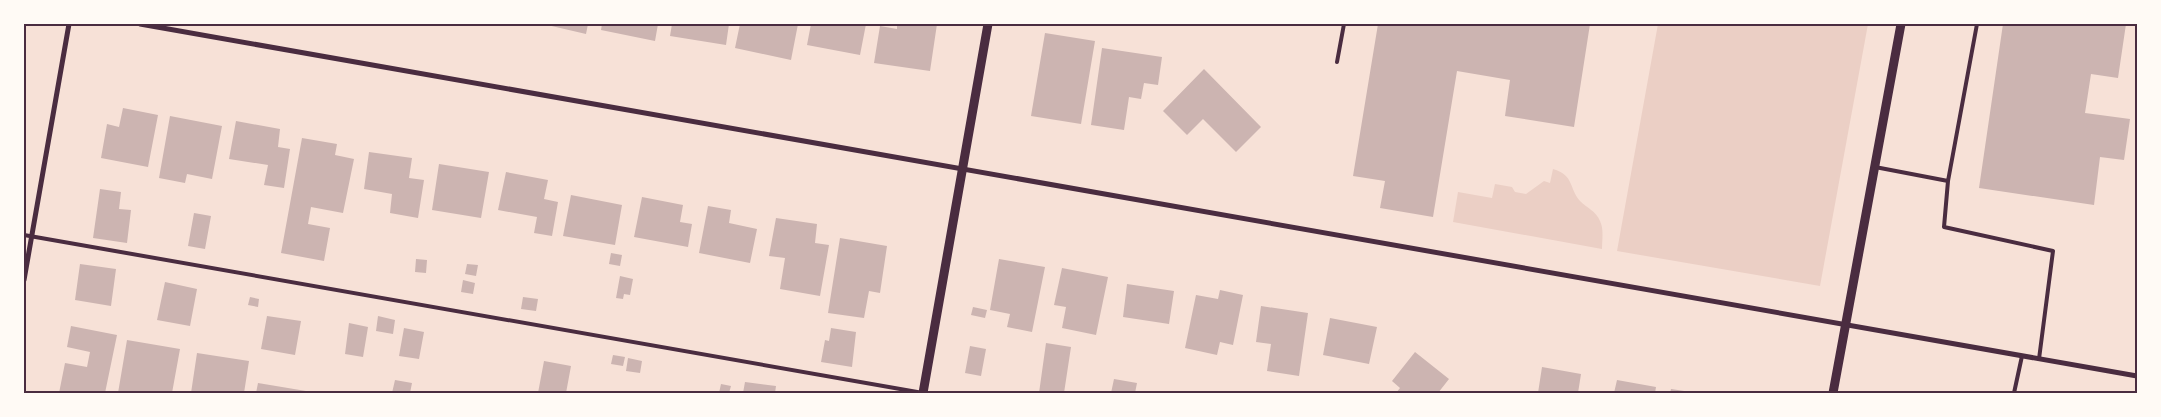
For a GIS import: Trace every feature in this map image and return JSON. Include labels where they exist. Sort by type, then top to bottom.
[{"type":"street","points":[[24,280],[69,24]]},
{"type":"street","points":[[140,24],[2137,376]]},
{"type":"street","points":[[924,393],[988,24]]},
{"type":"street","points":[[1833,393],[1901,24]]},
{"type":"lane","points":[[1337,62],[1344,24]]},
{"type":"lane","points":[[1977,24],[1948,182],[1944,227],[2053,251],[2039,359]]},
{"type":"lane","points":[[1875,168],[1948,182]]},
{"type":"lane","points":[[24,235],[924,393]]},
{"type":"lane","points":[[2014,393],[2022,356]]},
{"type":"shaded area","points":[[1658,24],[1868,24],[1820,286],[1617,251]]},
{"type":"shaded area","points":[[1553,169],[1565,175],[1576,196],[1598,218],[1602,227],[1602,249],[1453,222],[1458,192],[1492,198],[1495,184],[1512,187],[1515,192],[1526,194],[1544,181],[1550,183]]},
{"type":"building","points":[[543,24],[588,24],[586,34]]},
{"type":"building","points":[[602,24],[658,24],[655,41],[601,30]]},
{"type":"building","points":[[672,24],[729,24],[726,45],[670,36]]},
{"type":"building","points":[[740,24],[798,24],[791,60],[735,48]]},
{"type":"building","points":[[811,24],[866,24],[860,55],[807,45]]},
{"type":"building","points":[[897,24],[937,24],[930,71],[874,63],[880,26],[897,29]]},
{"type":"building","points":[[1378,24],[1590,24],[1574,127],[1505,116],[1510,80],[1457,71],[1433,217],[1380,208],[1385,181],[1353,176]]},
{"type":"building","points":[[2003,24],[2126,24],[2118,78],[2091,74],[2085,113],[2130,119],[2124,160],[2100,157],[2094,205],[1979,188]]},
{"type":"building","points":[[1045,33],[1095,41],[1081,124],[1031,116]]},
{"type":"building","points":[[1102,48],[1162,57],[1158,85],[1144,83],[1141,99],[1129,97],[1124,130],[1091,125]]},
{"type":"building","points":[[1204,69],[1261,127],[1236,152],[1203,119],[1187,135],[1163,111]]},
{"type":"building","points":[[123,108],[158,115],[148,167],[101,158],[107,124],[119,127]]},
{"type":"building","points":[[170,116],[222,126],[212,179],[187,174],[185,183],[159,178]]},
{"type":"building","points":[[236,121],[280,129],[278,147],[290,149],[284,188],[264,185],[268,165],[229,159]]},
{"type":"building","points":[[302,138],[337,144],[335,155],[354,159],[343,213],[311,207],[308,224],[330,228],[324,261],[281,253]]},
{"type":"building","points":[[369,152],[412,158],[409,178],[424,180],[418,218],[390,213],[392,194],[364,189]]},
{"type":"building","points":[[439,164],[489,172],[481,218],[432,210]]},
{"type":"building","points":[[506,172],[548,180],[544,199],[558,202],[552,236],[534,233],[537,217],[498,210]]},
{"type":"building","points":[[100,189],[121,192],[119,209],[131,210],[127,243],[93,238]]},
{"type":"building","points":[[571,195],[622,205],[615,245],[563,236]]},
{"type":"building","points":[[642,197],[683,205],[680,222],[692,224],[688,247],[634,237]]},
{"type":"building","points":[[708,206],[731,210],[729,223],[757,229],[750,263],[699,253]]},
{"type":"building","points":[[194,213],[211,216],[205,249],[188,246]]},
{"type":"building","points":[[776,218],[817,224],[815,243],[829,245],[820,296],[780,289],[785,258],[769,256]]},
{"type":"building","points":[[840,238],[887,246],[880,293],[869,291],[864,318],[828,313]]},
{"type":"building","points":[[611,253],[622,255],[620,266],[609,264]]},
{"type":"building","points":[[416,259],[427,260],[426,273],[415,272]]},
{"type":"building","points":[[999,259],[1045,267],[1032,332],[1007,327],[1010,314],[990,310]]},
{"type":"building","points":[[80,264],[116,269],[111,306],[75,300]]},
{"type":"building","points":[[467,264],[478,265],[476,276],[465,274]]},
{"type":"building","points":[[1062,268],[1108,277],[1096,335],[1062,328],[1066,307],[1054,305]]},
{"type":"building","points":[[620,276],[633,279],[630,295],[624,294],[623,299],[616,298]]},
{"type":"building","points":[[463,280],[475,283],[473,294],[461,292]]},
{"type":"building","points":[[165,282],[197,289],[190,326],[157,320]]},
{"type":"building","points":[[1127,284],[1174,291],[1169,324],[1123,317]]},
{"type":"building","points":[[1220,290],[1243,295],[1233,345],[1220,342],[1217,355],[1185,348],[1196,295],[1218,299]]},
{"type":"building","points":[[250,297],[259,299],[258,307],[248,305]]},
{"type":"building","points":[[523,297],[538,299],[536,311],[521,309]]},
{"type":"building","points":[[1261,306],[1308,313],[1299,376],[1267,371],[1271,344],[1256,342]]},
{"type":"building","points":[[973,307],[987,310],[985,318],[971,315]]},
{"type":"building","points":[[267,316],[301,321],[295,355],[261,349]]},
{"type":"building","points":[[378,316],[395,320],[393,334],[376,331]]},
{"type":"building","points":[[1330,318],[1377,327],[1369,364],[1323,355]]},
{"type":"building","points":[[349,323],[368,327],[363,357],[345,354]]},
{"type":"building","points":[[71,326],[117,335],[105,393],[59,393],[65,363],[87,367],[90,352],[67,347]]},
{"type":"building","points":[[404,328],[424,332],[419,359],[399,356]]},
{"type":"building","points":[[831,328],[856,332],[852,367],[821,362],[825,340],[829,341]]},
{"type":"building","points":[[127,340],[180,349],[172,393],[118,393]]},
{"type":"building","points":[[1046,343],[1071,347],[1064,393],[1039,393]]},
{"type":"building","points":[[970,346],[986,349],[981,376],[965,373]]},
{"type":"building","points":[[1415,352],[1449,379],[1438,393],[1396,393],[1400,388],[1392,381]]},
{"type":"building","points":[[197,353],[249,361],[244,393],[191,393]]},
{"type":"building","points":[[613,355],[625,357],[623,366],[611,364]]},
{"type":"building","points":[[628,358],[642,361],[640,373],[626,371]]},
{"type":"building","points":[[544,361],[571,366],[566,393],[538,393]]},
{"type":"building","points":[[1542,367],[1581,374],[1578,393],[1538,393]]},
{"type":"building","points":[[1114,379],[1137,383],[1135,393],[1111,393]]},
{"type":"building","points":[[395,380],[412,383],[410,393],[392,393]]},
{"type":"building","points":[[1617,380],[1656,387],[1655,393],[1614,393]]},
{"type":"building","points":[[745,382],[776,386],[775,393],[743,393]]},
{"type":"building","points":[[258,383],[312,392],[312,393],[256,393]]},
{"type":"building","points":[[721,384],[731,386],[729,393],[719,393]]},
{"type":"building","points":[[1671,389],[1691,392],[1691,393],[1670,393]]}]
